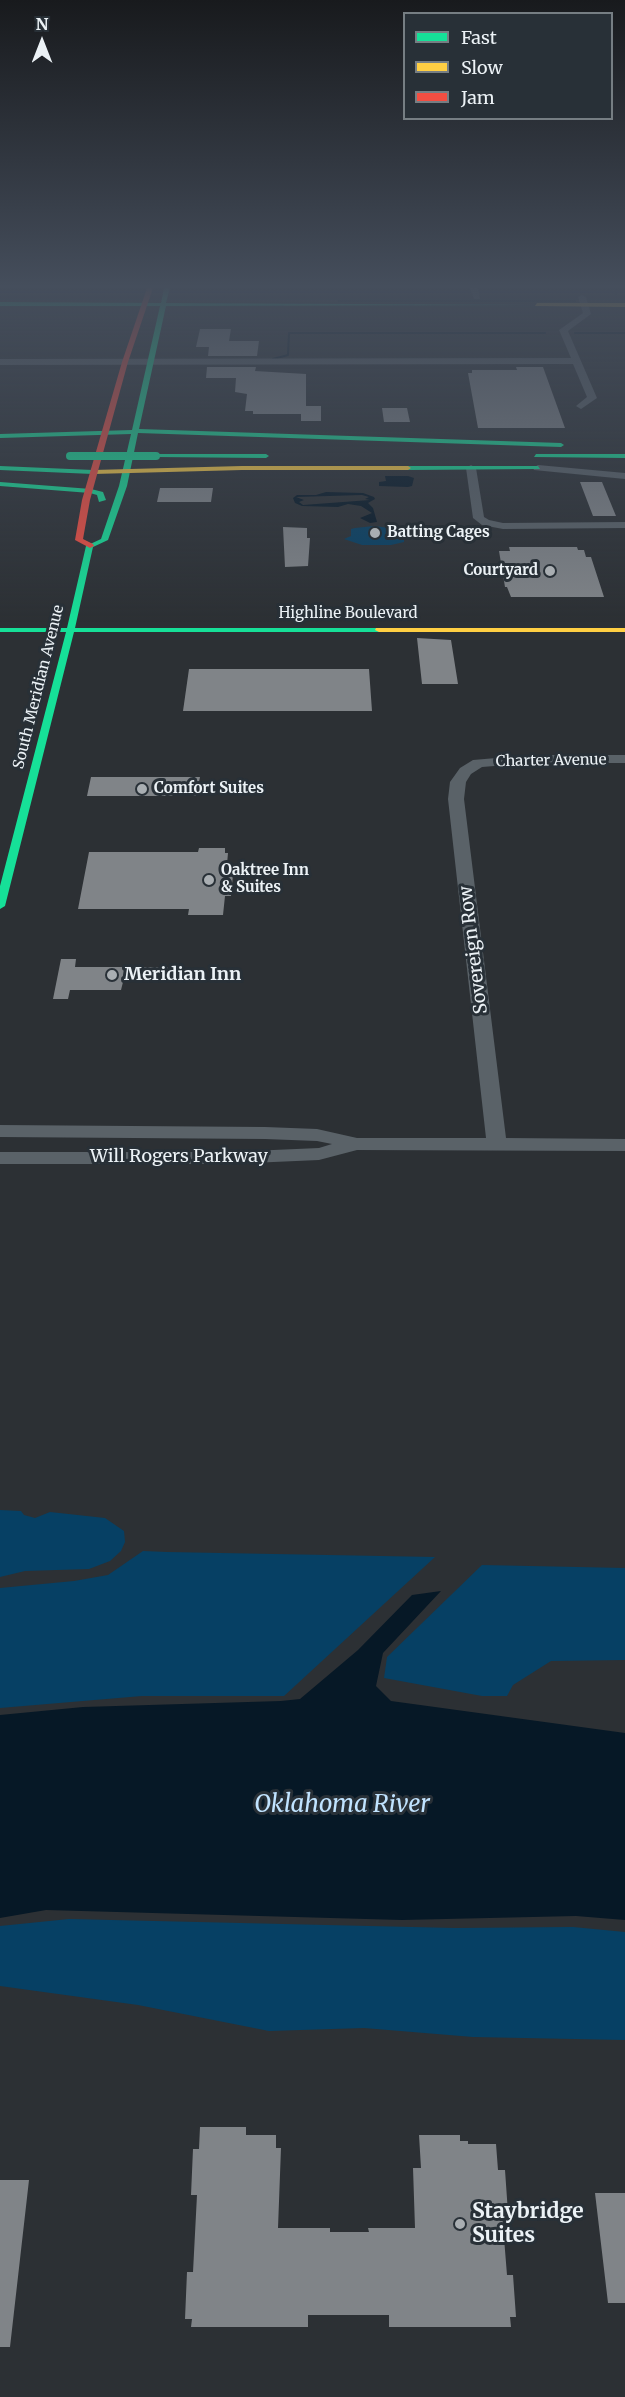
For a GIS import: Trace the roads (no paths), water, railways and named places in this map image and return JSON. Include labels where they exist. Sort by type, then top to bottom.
[{"type":"main road","points":[[90,546],[79,540],[93,474],[114,400]]},
{"type":"main road","name":"South Meridian Avenue","points":[[1,900],[90,546],[104,540],[123,483],[143,400]]},
{"type":"main road","points":[[0,436],[105,431],[137,427],[166,431],[561,445]]},
{"type":"main road","points":[[158,451],[625,445]]},
{"type":"main road","points":[[0,446],[72,451],[625,456]]},
{"type":"main road","points":[[0,456],[72,451]]},
{"type":"main road","points":[[0,468],[93,474],[123,483]]},
{"type":"main road","points":[[93,474],[108,488],[154,471],[254,468],[625,468]]},
{"type":"main road","points":[[0,484],[101,495],[103,513],[110,521]]},
{"type":"main road","name":"Highline Boulevard","points":[[0,630],[72,624],[625,618]]},
{"type":"main road","name":"Highline Boulevard","points":[[158,624],[625,630]]},
{"type":"street","points":[[581,406],[589,400]]},
{"type":"street","points":[[471,468],[479,518],[486,523],[503,526],[625,525]]},
{"type":"street","points":[[538,468],[625,476]]},
{"type":"street","name":"Charter Avenue","points":[[478,763],[531,759],[625,759]]},
{"type":"street","name":"Sovereign Row","points":[[478,763],[465,771],[456,799],[497,1146]]},
{"type":"street","name":"Will Rogers Parkway","points":[[0,1131],[317,1135],[357,1144],[625,1145]]},
{"type":"street","points":[[128,1157],[133,1132]]},
{"type":"street","points":[[198,1158],[200,1132]]},
{"type":"street","name":"Will Rogers Parkway","points":[[0,1158],[198,1158],[319,1154],[357,1144]]},
{"type":"water","points":[[385,476],[414,478],[412,486],[408,487],[379,486],[379,482],[386,481]]},
{"type":"water","points":[[326,492],[363,493],[374,497],[375,499],[368,503],[373,508],[377,522],[370,523],[360,518],[372,513],[361,506],[348,504],[338,507],[302,506],[295,503],[293,498],[297,495],[316,495]],"holes":[[[362,495],[369,497],[365,499],[370,500],[303,505],[299,502],[304,500],[296,497]]]},
{"type":"water","name":"Oklahoma River","points":[[441,1591],[383,1653],[376,1686],[391,1701],[625,1733],[625,1920],[576,1916],[402,1920],[46,1910],[0,1918],[0,1715],[83,1707],[300,1699],[358,1650],[412,1595]]},
{"type":"place","name":"Batting Cages","points":[[375,533]]},
{"type":"place","name":"Courtyard","points":[[550,571]]},
{"type":"place","name":"Comfort Suites","points":[[142,789]]},
{"type":"place","name":"Oaktree Inn & Suites","points":[[209,880]]},
{"type":"place","name":"Meridian Inn","points":[[112,975]]},
{"type":"place","name":"Staybridge Suites","points":[[460,2224]]}]
